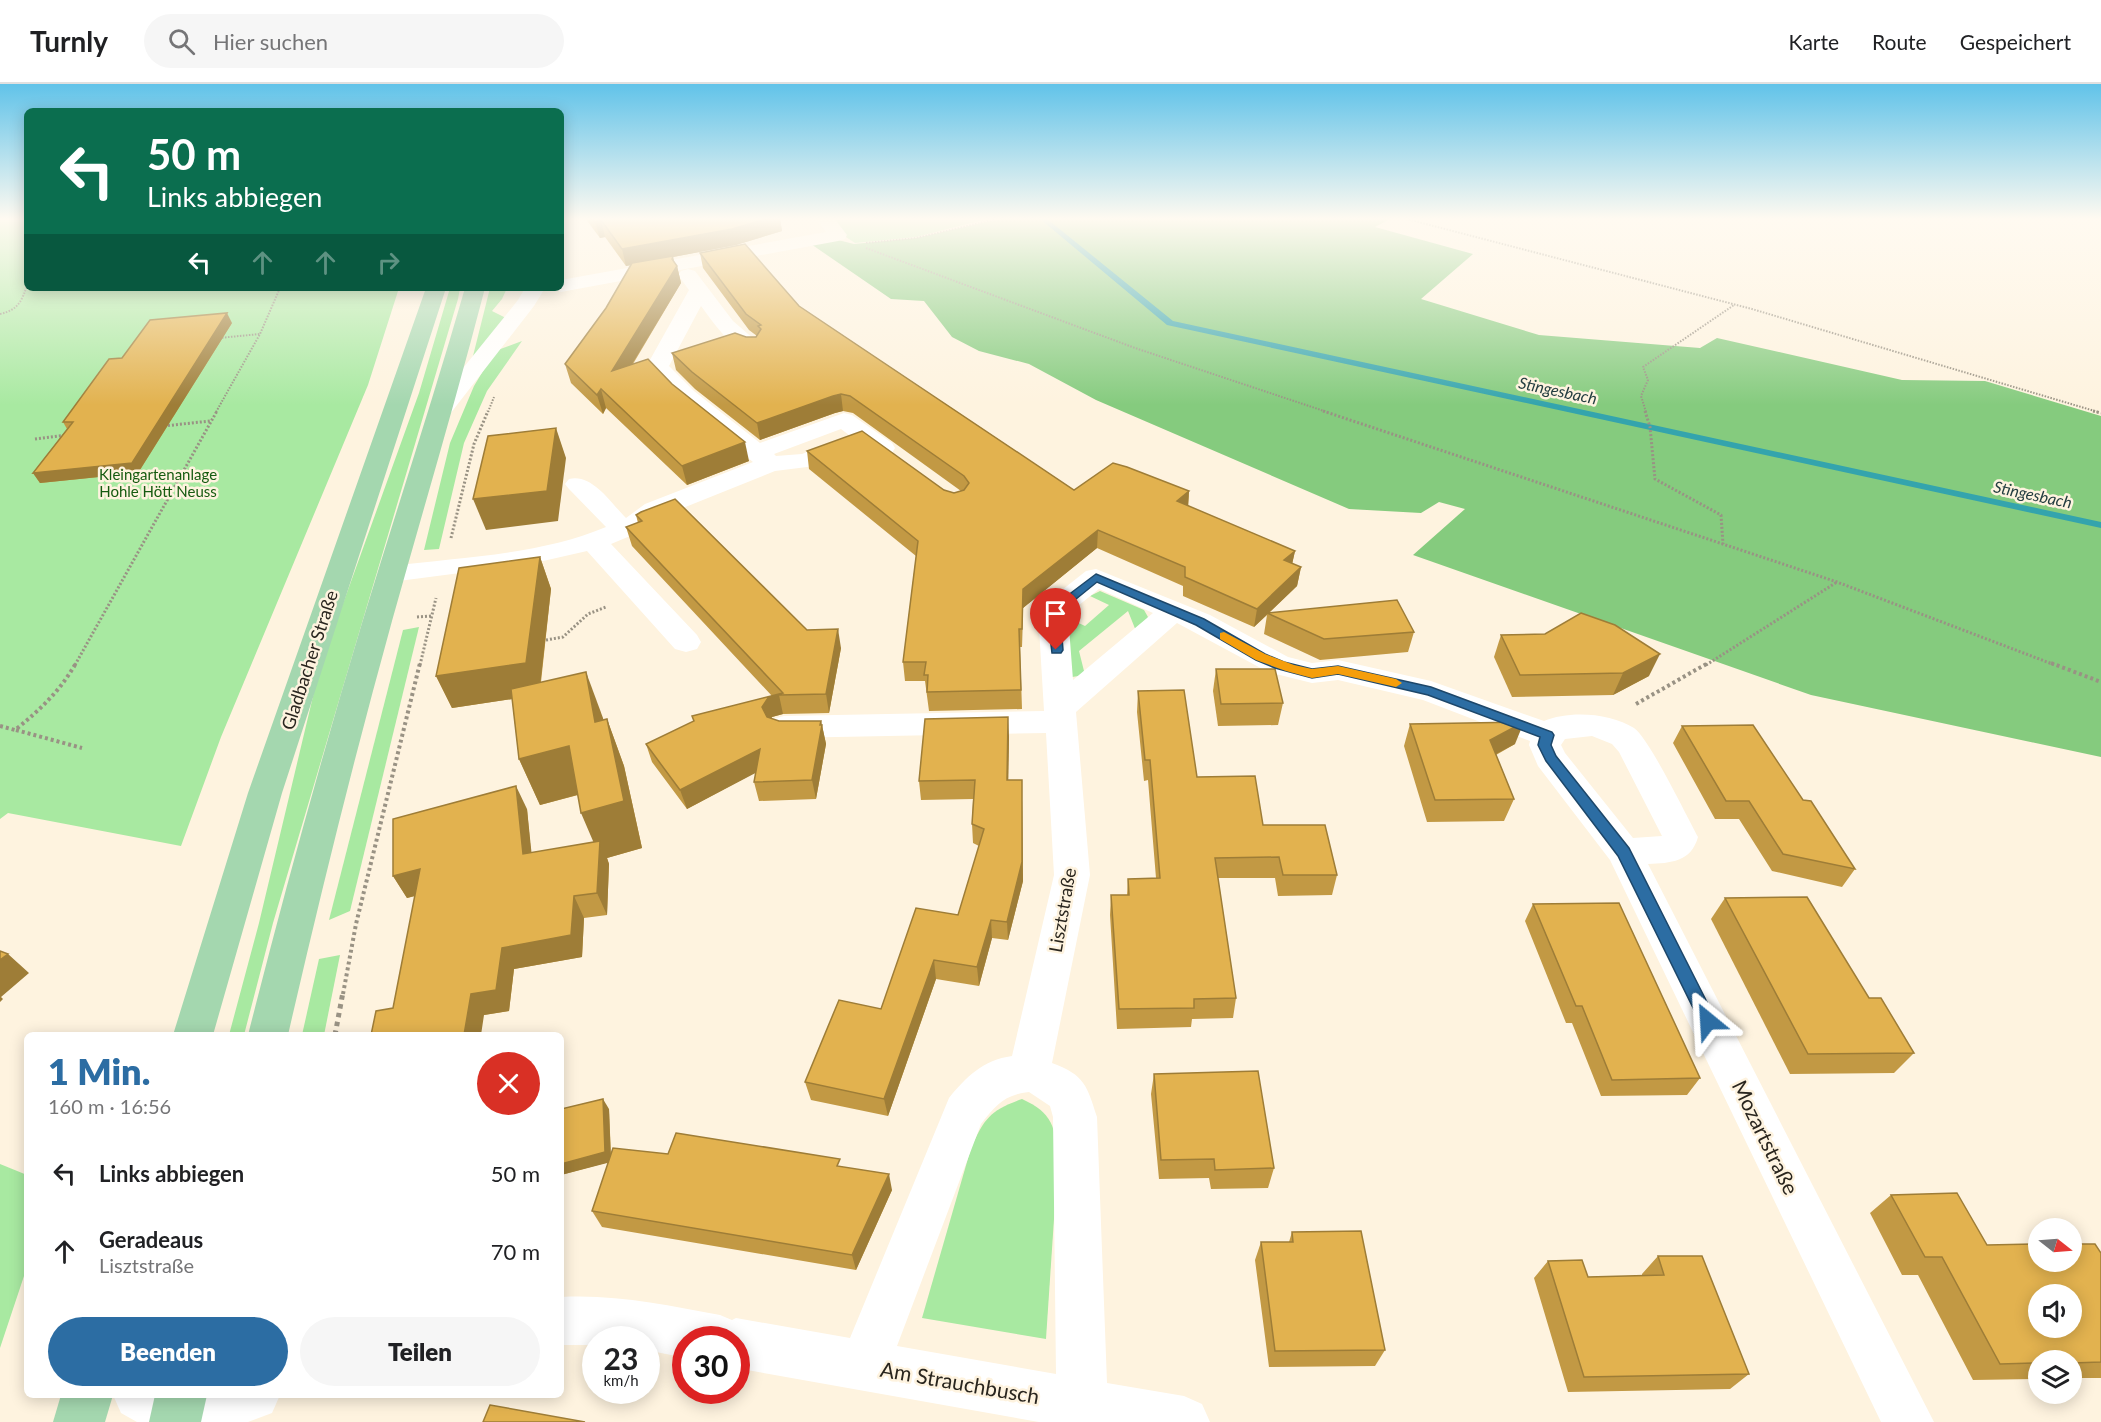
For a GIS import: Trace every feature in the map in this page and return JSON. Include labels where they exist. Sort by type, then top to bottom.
[{"type":"main road","name":"Gladbacher Straße","points":[[194,1032],[265,793],[435,291]]},
{"type":"main road","points":[[269,1032],[292,935],[391,574],[442,409],[474,291]]},
{"type":"main road","points":[[80,1422],[86,1398]]},
{"type":"street","points":[[564,285],[591,280]]},
{"type":"street","points":[[693,280],[726,325],[751,346]]},
{"type":"street","points":[[700,289],[657,367],[686,396],[764,458]]},
{"type":"street","points":[[442,409],[536,291]]},
{"type":"street","points":[[391,574],[568,550],[643,522],[654,510],[764,458],[806,461],[867,437],[903,462]]},
{"type":"street","points":[[578,484],[623,530]]},
{"type":"street","points":[[593,541],[686,642]]},
{"type":"street","name":"Lisztstraße","points":[[1029,1073],[1072,875],[1053,611],[1096,577],[1173,610]]},
{"type":"street","points":[[784,727],[1061,715],[1173,610],[1280,665],[1312,673],[1338,670],[1431,691],[1548,735],[1557,728],[1595,725],[1623,736],[1632,746],[1680,837],[1678,844],[1670,849],[1624,852]]},
{"type":"street","name":"Mozartstraße","points":[[1548,735],[1545,745],[1550,758],[1624,852],[1908,1422]]},
{"type":"street","points":[[864,1366],[964,1112],[983,1088],[1006,1076],[1029,1073],[1050,1081],[1068,1094],[1075,1117],[1082,1403]]},
{"type":"street","points":[[564,1321],[579,1319],[639,1324],[672,1331]]},
{"type":"street","name":"Am Strauchbusch","points":[[750,1346],[1167,1420]]},
{"type":"street","points":[[168,1407],[232,1398]]},
{"type":"path","points":[[956,280],[1135,348],[1837,582],[2101,682]]},
{"type":"path","points":[[1643,280],[1734,304],[2101,413]]},
{"type":"path","points":[[0,314],[10,312],[20,305],[25,291]]},
{"type":"path","points":[[15,730],[45,706],[65,683],[260,334],[279,291]]},
{"type":"path","points":[[1723,544],[1721,515],[1655,479],[1650,427],[1641,396],[1648,380],[1643,367],[1734,304]]},
{"type":"path","points":[[217,338],[260,334]]},
{"type":"path","points":[[336,1032],[356,924],[474,444],[497,391]]},
{"type":"path","points":[[164,426],[211,421]]},
{"type":"path","points":[[35,439],[70,435]]},
{"type":"path","points":[[1595,725],[1673,685],[1837,582]]},
{"type":"path","points":[[546,640],[563,637],[588,614],[641,594]]},
{"type":"path","points":[[0,726],[82,748]]},
{"type":"green space","name":"Kleingartenanlage Hohle Hött Neuss","points":[[0,280],[24,280],[24,291],[398,291],[368,385],[221,737],[181,846],[8,813],[0,819]]},
{"type":"green space","points":[[864,280],[1442,280],[1421,299],[1539,335],[1700,348],[1717,338],[1902,380],[1985,381],[2101,416],[2101,757],[1811,695],[1413,555],[1465,509],[1439,502],[1421,513],[1349,509],[1096,400],[1029,364],[979,351],[952,337],[924,301],[891,299]]},
{"type":"green space","points":[[449,291],[459,291],[273,923],[245,1032],[230,1032],[259,923],[315,688],[419,393]]},
{"type":"green space","points":[[489,291],[506,291],[492,311],[506,318],[472,360]]},
{"type":"green space","points":[[522,341],[487,391],[464,443],[439,549],[424,550],[450,443],[474,386],[495,351]]},
{"type":"green space","points":[[1100,591],[1144,610],[1148,617],[1136,631],[1128,611],[1079,651],[1085,675],[1072,677],[1066,617],[1085,626],[1109,605],[1090,596]]},
{"type":"green space","points":[[419,627],[350,911],[329,920],[403,630]]},
{"type":"green space","points":[[340,955],[325,1032],[303,1032],[319,959]]},
{"type":"green space","points":[[1022,1099],[1040,1110],[1050,1122],[1058,1159],[1046,1339],[922,1318],[971,1148],[990,1116],[1003,1107]]},
{"type":"green space","points":[[0,1164],[24,1174],[24,1276],[0,1348]]},
{"type":"building","points":[[622,280],[668,280],[612,371],[648,359],[672,384],[745,442],[682,466],[601,389],[597,395],[565,364],[606,308]]},
{"type":"building","points":[[721,280],[777,280],[799,306],[1074,490],[1113,463],[1127,467],[1189,491],[1177,501],[1295,551],[1284,560],[1301,567],[1257,609],[1185,577],[1185,567],[1098,530],[1023,589],[1022,629],[1019,629],[1021,690],[927,692],[928,675],[924,675],[926,662],[903,662],[918,541],[807,451],[862,431],[944,490],[954,493],[964,490],[969,483],[964,476],[850,396],[841,394],[833,396],[757,423],[692,372],[672,353],[735,333],[746,337],[756,337],[761,329],[758,326],[761,325],[746,314]]},
{"type":"building","points":[[227,313],[132,463],[33,473],[73,422],[63,422],[109,359],[122,358],[150,320]]},
{"type":"building","points":[[556,428],[547,491],[473,499],[488,436]]},
{"type":"building","points":[[675,499],[807,630],[838,629],[826,694],[779,695],[768,698],[762,707],[767,717],[779,721],[821,721],[812,780],[754,782],[760,749],[680,790],[646,744],[694,721],[692,716],[783,693],[626,527],[642,521],[636,515],[641,512]]},
{"type":"building","points":[[540,557],[526,663],[436,676],[459,568]]},
{"type":"building","points":[[1397,600],[1414,632],[1324,639],[1267,613]]},
{"type":"building","points":[[1581,613],[1615,625],[1660,654],[1623,673],[1520,675],[1501,635],[1545,634]]},
{"type":"building","points":[[1216,669],[1275,669],[1283,703],[1221,704]]},
{"type":"building","points":[[586,672],[595,722],[607,719],[624,801],[581,813],[569,746],[519,759],[511,689]]},
{"type":"building","points":[[1184,690],[1197,777],[1255,776],[1263,825],[1325,825],[1337,875],[1283,875],[1279,857],[1215,858],[1236,998],[1194,999],[1194,1008],[1119,1009],[1111,895],[1129,895],[1128,879],[1160,878],[1150,760],[1145,760],[1138,691]]},
{"type":"building","points":[[1008,717],[1007,780],[1022,780],[1022,862],[1007,922],[991,920],[977,967],[934,960],[884,1099],[805,1082],[839,1000],[881,1009],[916,908],[958,915],[984,829],[972,824],[975,780],[919,781],[925,719]]},
{"type":"building","points":[[1524,722],[1490,740],[1514,799],[1435,800],[1410,724]]},
{"type":"building","points":[[1753,725],[1803,800],[1811,801],[1855,869],[1783,854],[1749,801],[1726,801],[1682,726]]},
{"type":"building","points":[[516,786],[523,854],[600,841],[597,893],[574,896],[571,935],[502,948],[496,990],[471,994],[465,1032],[372,1032],[376,1011],[393,1008],[420,869],[393,876],[393,819]]},
{"type":"building","points":[[1807,897],[1869,998],[1881,998],[1914,1053],[1808,1054],[1725,898]]},
{"type":"building","points":[[1619,903],[1700,1078],[1612,1080],[1582,1006],[1576,1006],[1533,904]]},
{"type":"building","points":[[0,951],[8,954],[0,960]]},
{"type":"building","points":[[1258,1071],[1274,1168],[1215,1170],[1214,1159],[1161,1160],[1154,1074]]},
{"type":"building","points":[[603,1099],[605,1152],[564,1163],[564,1108]]},
{"type":"building","points":[[676,1133],[840,1159],[837,1166],[889,1174],[852,1255],[592,1211],[613,1148],[668,1154]]},
{"type":"building","points":[[1957,1193],[1987,1245],[2028,1244],[2028,1272],[2082,1272],[2082,1244],[2095,1244],[2101,1253],[2101,1362],[2082,1363],[2082,1350],[2028,1350],[2028,1363],[2000,1364],[1942,1257],[1925,1257],[1891,1195]]},
{"type":"building","points":[[1361,1231],[1385,1350],[1275,1351],[1261,1242],[1293,1242],[1292,1232]]},
{"type":"building","points":[[1658,1256],[1702,1256],[1749,1374],[1584,1377],[1548,1261],[1582,1260],[1588,1277],[1664,1275]]},
{"type":"building","points":[[490,1405],[585,1422],[483,1422]]},
{"type":"waterway","name":"Stingesbach","points":[[1118,280],[1170,323],[2101,525]]},
{"type":"slow traffic","points":[[1224,636],[1261,657],[1291,668],[1312,673],[1338,670],[1396,683]]},
{"type":"route","points":[[1056,650],[1053,611],[1096,577],[1200,622],[1261,657],[1280,665],[1312,673],[1338,670],[1431,691],[1548,735],[1545,745],[1550,758],[1624,852],[1708,1021]]}]
